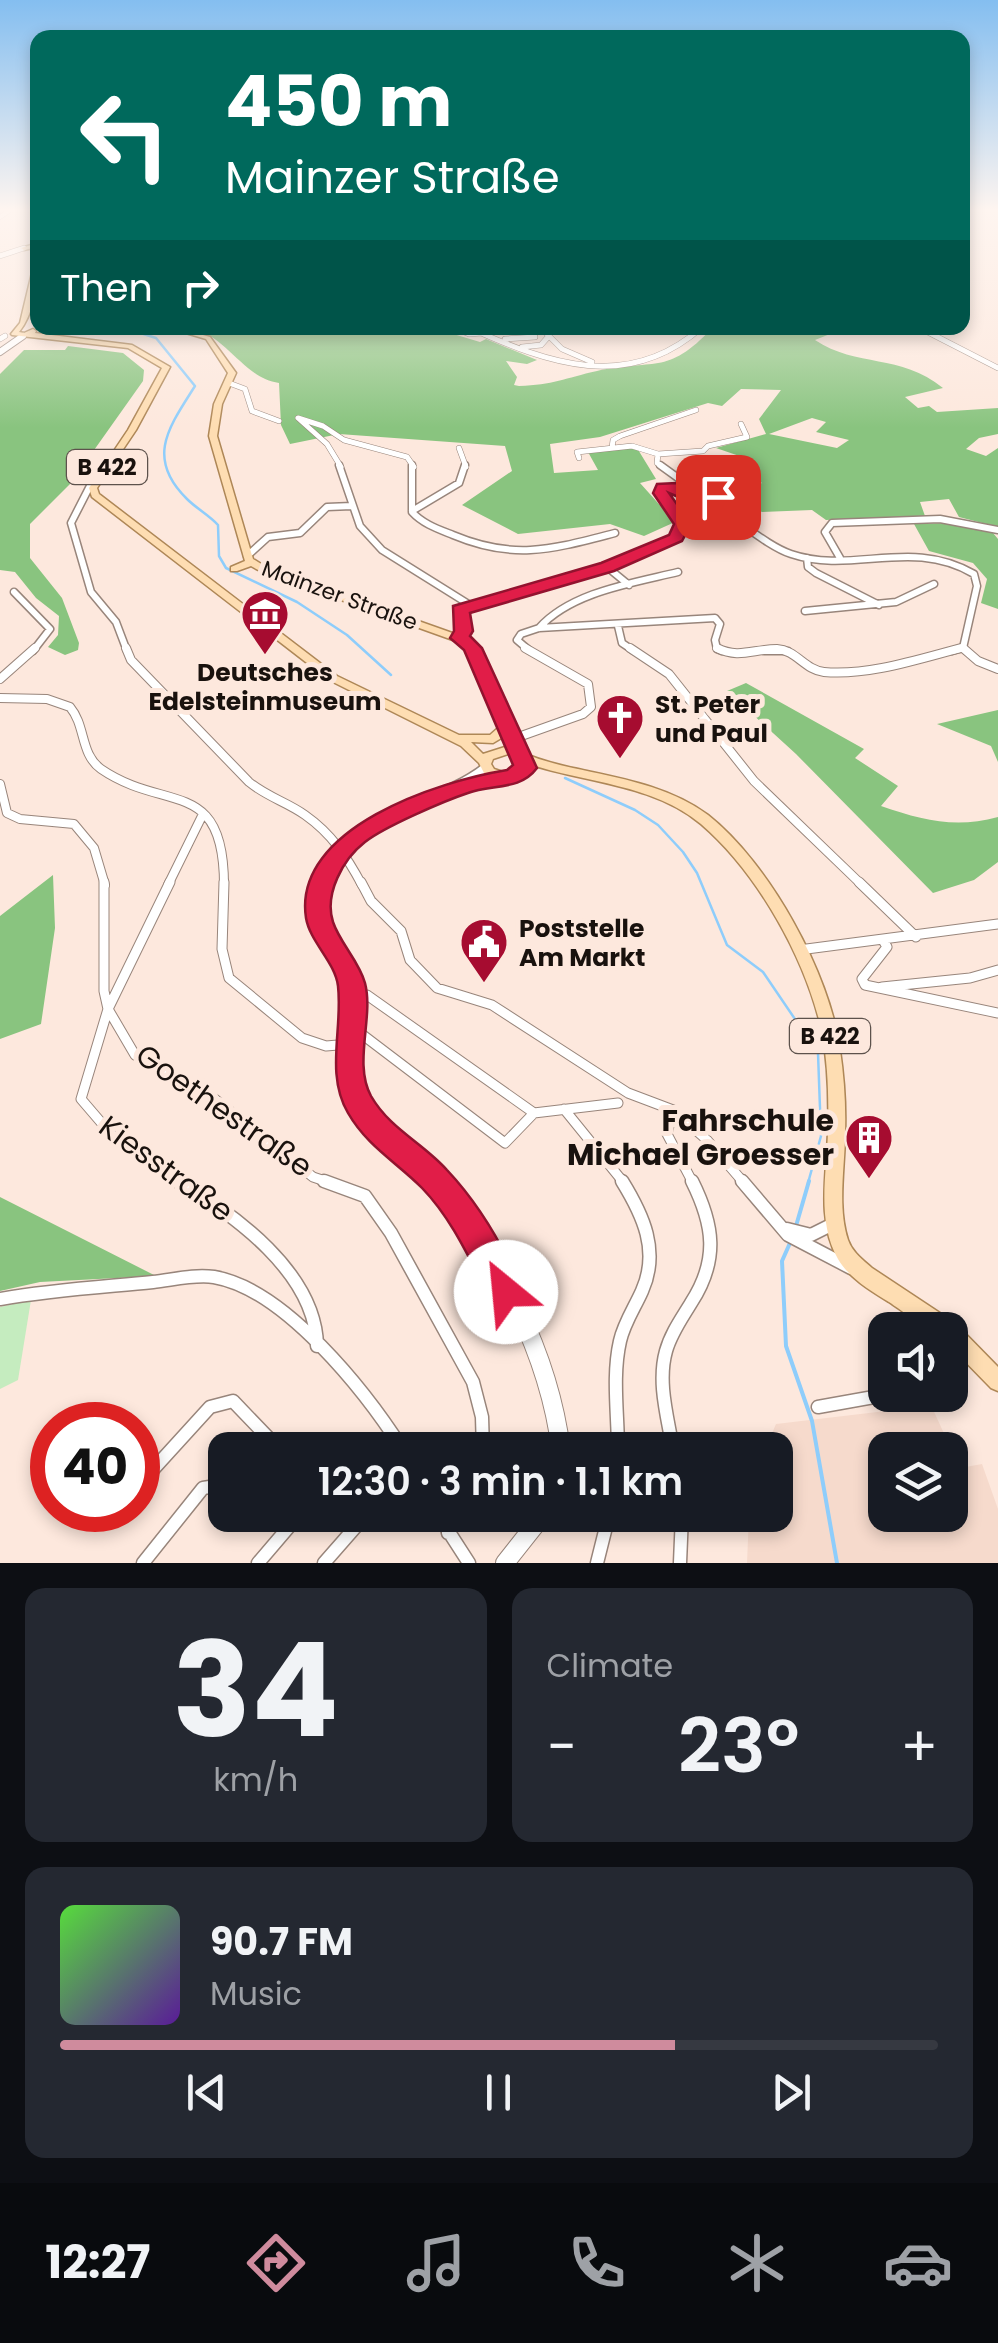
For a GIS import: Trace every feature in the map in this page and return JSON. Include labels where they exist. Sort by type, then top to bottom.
[{"type":"main road","points":[[24,331],[30,282]]},
{"type":"main road","name":"B 422","points":[[24,331],[30,332]]},
{"type":"main road","name":"B 422","points":[[47,335],[136,348],[166,368],[93,488],[94,494],[334,678],[474,748],[500,778],[516,750]]},
{"type":"main road","points":[[81,340],[89,335]]},
{"type":"main road","points":[[203,335],[213,342],[232,373],[230,383]]},
{"type":"main road","name":"Mainzer Straße","points":[[230,383],[218,404],[213,436],[249,559],[460,638]]},
{"type":"main road","points":[[207,581],[249,559]]},
{"type":"main road","points":[[460,638],[472,648],[516,750]]},
{"type":"main road","points":[[450,735],[482,741],[499,736],[516,750]]},
{"type":"main road","name":"B 422","points":[[486,766],[495,752],[516,750],[565,770],[660,794],[712,824],[756,872],[820,999],[830,1032],[837,1098],[834,1222],[844,1252],[916,1312]]},
{"type":"main road","name":"B 422","points":[[968,1354],[998,1381]]},
{"type":"street","points":[[0,352],[24,331]]},
{"type":"street","points":[[486,335],[568,364],[621,365],[678,350],[693,335]]},
{"type":"street","points":[[518,347],[537,335]]},
{"type":"street","points":[[934,335],[998,368]]},
{"type":"street","points":[[518,347],[539,346],[548,337],[582,359],[621,365]]},
{"type":"street","points":[[493,338],[535,338]]},
{"type":"street","points":[[230,383],[242,384],[248,390],[252,411],[279,421]]},
{"type":"street","points":[[612,448],[613,440],[620,436],[696,410]]},
{"type":"street","points":[[470,606],[382,550],[360,526],[346,476],[327,444],[298,418],[323,426],[344,440],[407,457],[415,469],[412,511],[416,518],[480,547],[514,555],[615,532]]},
{"type":"street","points":[[579,458],[577,452],[632,446],[658,454],[703,451],[708,446],[745,438],[741,424]]},
{"type":"street","points":[[412,511],[458,483],[466,468],[459,448]]},
{"type":"street","points":[[658,454],[657,463],[664,471],[718,497],[718,509]]},
{"type":"street","points":[[104,471],[94,478],[72,523],[91,592],[116,622],[131,660],[249,782],[268,798],[304,814],[341,848],[371,900],[400,932],[410,960],[437,988],[492,1005],[628,1093],[668,1107],[698,1131],[782,1227],[812,1250],[869,1276]]},
{"type":"street","points":[[460,638],[464,631],[458,613],[470,606],[647,553],[681,532],[679,516],[661,493],[663,488],[677,488],[718,509],[774,546],[807,558],[920,554],[961,564],[974,574],[977,586],[962,648]]},
{"type":"street","points":[[249,559],[268,537],[298,535],[327,506],[352,506]]},
{"type":"street","points":[[840,558],[825,532],[832,523],[940,519],[998,530]]},
{"type":"street","points":[[807,558],[808,567],[818,574],[857,590],[880,605]]},
{"type":"street","points":[[607,567],[629,586]]},
{"type":"street","points":[[539,628],[546,618],[678,572]]},
{"type":"street","points":[[805,610],[880,605],[934,584]]},
{"type":"street","points":[[0,678],[26,659],[50,630],[44,619],[14,592]]},
{"type":"street","points":[[516,750],[591,707],[588,684],[571,671],[520,646],[517,640],[521,634],[539,628],[715,618],[720,624],[717,648],[726,654],[789,651],[812,669],[826,673],[907,662],[962,648]]},
{"type":"street","points":[[618,626],[622,643],[669,674],[754,781],[916,937]]},
{"type":"street","points":[[962,648],[978,662],[998,669]]},
{"type":"street","points":[[0,698],[58,701],[75,708],[80,715],[86,752],[99,768],[169,795],[203,814],[216,828],[226,862],[227,977],[303,1041],[322,1049],[350,1044]]},
{"type":"street","points":[[465,784],[486,766]]},
{"type":"street","points":[[500,778],[465,784],[357,834],[341,848],[319,895],[319,920],[354,995],[350,1044],[353,1087],[369,1122],[434,1178],[466,1220],[531,1340],[550,1386],[557,1432]]},
{"type":"street","name":"Goethestraße","points":[[0,784],[7,813],[20,819],[74,824],[84,831],[94,848],[105,886],[104,991],[108,1010],[135,1055],[236,1113],[313,1177],[365,1196],[391,1233],[471,1378],[482,1432]]},
{"type":"street","name":"Kiesstraße","points":[[203,814],[108,1010],[81,1099],[92,1119],[160,1172],[255,1232],[287,1270],[318,1330],[318,1346]]},
{"type":"street","points":[[797,950],[998,924]]},
{"type":"street","points":[[883,940],[886,947],[862,979],[873,988],[998,1013]]},
{"type":"street","points":[[873,988],[970,978],[998,970]]},
{"type":"street","points":[[354,995],[367,995],[534,1113]]},
{"type":"street","points":[[353,1028],[505,1143],[534,1113],[618,1103]]},
{"type":"street","points":[[668,1107],[667,1134],[714,1243],[700,1290],[668,1345],[664,1371],[671,1432]]},
{"type":"street","points":[[564,1110],[622,1178],[639,1213],[652,1258],[650,1272],[621,1339],[615,1374],[617,1432]]},
{"type":"street","points":[[782,1227],[816,1235],[834,1222]]},
{"type":"street","points":[[0,1299],[34,1292],[216,1277],[281,1312],[318,1346],[393,1432]]},
{"type":"street","points":[[818,1406],[868,1397]]},
{"type":"street","points":[[160,1462],[210,1407],[233,1401],[263,1432]]},
{"type":"street","points":[[142,1563],[203,1488],[208,1487]]},
{"type":"street","points":[[258,1563],[284,1532]]},
{"type":"street","points":[[324,1563],[350,1532]]},
{"type":"street","points":[[505,1563],[530,1532]]},
{"type":"street","points":[[597,1563],[605,1532]]},
{"type":"street","points":[[680,1563],[681,1532]]},
{"type":"street","points":[[448,1533],[470,1563]]},
{"type":"shaded area","points":[[877,1412],[934,1412],[943,1432],[868,1432],[868,1532],[968,1532],[968,1467],[982,1464],[998,1509],[998,1563],[747,1563],[748,1532],[793,1532],[793,1432],[773,1432],[776,1424]]},
{"type":"green space","points":[[208,335],[457,335],[480,342],[486,339],[537,360],[527,364],[506,361],[517,377],[514,385],[519,386],[670,360],[705,335],[828,335],[815,340],[847,354],[911,370],[943,388],[905,397],[918,408],[929,406],[937,412],[998,408],[998,434],[979,438],[966,449],[986,456],[998,448],[998,527],[959,517],[949,499],[920,502],[925,516],[826,520],[812,510],[762,512],[680,473],[750,487],[762,483],[740,468],[754,461],[716,448],[766,434],[759,419],[781,390],[741,389],[722,406],[708,403],[600,437],[550,444],[554,473],[598,470],[588,452],[637,448],[656,479],[640,483],[675,522],[644,536],[610,524],[518,534],[462,505],[512,471],[505,446],[339,434],[290,444],[281,425],[279,383],[255,373]],"holes":[[[812,418],[826,422],[816,432],[849,440],[837,448],[769,434]]]},
{"type":"green space","points":[[68,346],[123,353],[144,370],[143,381],[70,484],[30,524],[30,558],[62,598],[79,643],[78,650],[65,655],[48,647],[58,635],[59,616],[36,598],[15,572],[0,570],[0,374],[24,350],[65,350]]},
{"type":"green space","points":[[948,523],[993,533],[998,539],[998,609],[981,603],[987,579],[973,563],[929,551],[914,524]]},
{"type":"green space","points":[[746,683],[864,749],[855,758],[898,786],[881,806],[939,821],[998,817],[998,862],[974,880],[933,893],[796,754],[727,691]]},
{"type":"green space","points":[[998,710],[998,762],[991,746],[937,724]]},
{"type":"green space","points":[[53,875],[55,928],[41,1024],[0,1039],[0,916]]},
{"type":"green space","points":[[0,1197],[156,1276],[40,1282],[0,1291]]},
{"type":"green space","points":[[31,1300],[18,1380],[0,1389],[0,1307]]},
{"type":"waterway","points":[[147,335],[156,338],[195,386],[170,429],[164,456],[174,484],[218,525],[219,556],[226,568],[297,602],[347,635],[391,675]]},
{"type":"waterway","points":[[565,778],[635,810],[658,825],[683,852],[697,873],[727,945],[763,972],[818,1053],[821,1136],[808,1183]]},
{"type":"waterway","points":[[796,1226],[809,1181]]},
{"type":"waterway","points":[[790,1243],[782,1261],[786,1346],[812,1421],[837,1563]]},
{"type":"place","name":"Deutsches Edelsteinmuseum","points":[[265,656]]},
{"type":"place","name":"St. Peter und Paul","points":[[620,760]]},
{"type":"place","name":"Poststelle Am Markt","points":[[484,984]]},
{"type":"place","name":"Fahrschule Michael Groesser","points":[[869,1180]]},
{"type":"route","points":[[506,1292],[466,1220],[434,1178],[383,1137],[358,1103],[350,1044],[352,984],[319,920],[319,895],[332,860],[357,834],[465,784],[513,777],[526,768],[523,756],[512,745],[472,648],[460,638],[464,631],[460,610],[607,567],[676,538],[682,524],[661,493],[663,488],[677,488],[718,509],[718,497]]}]
